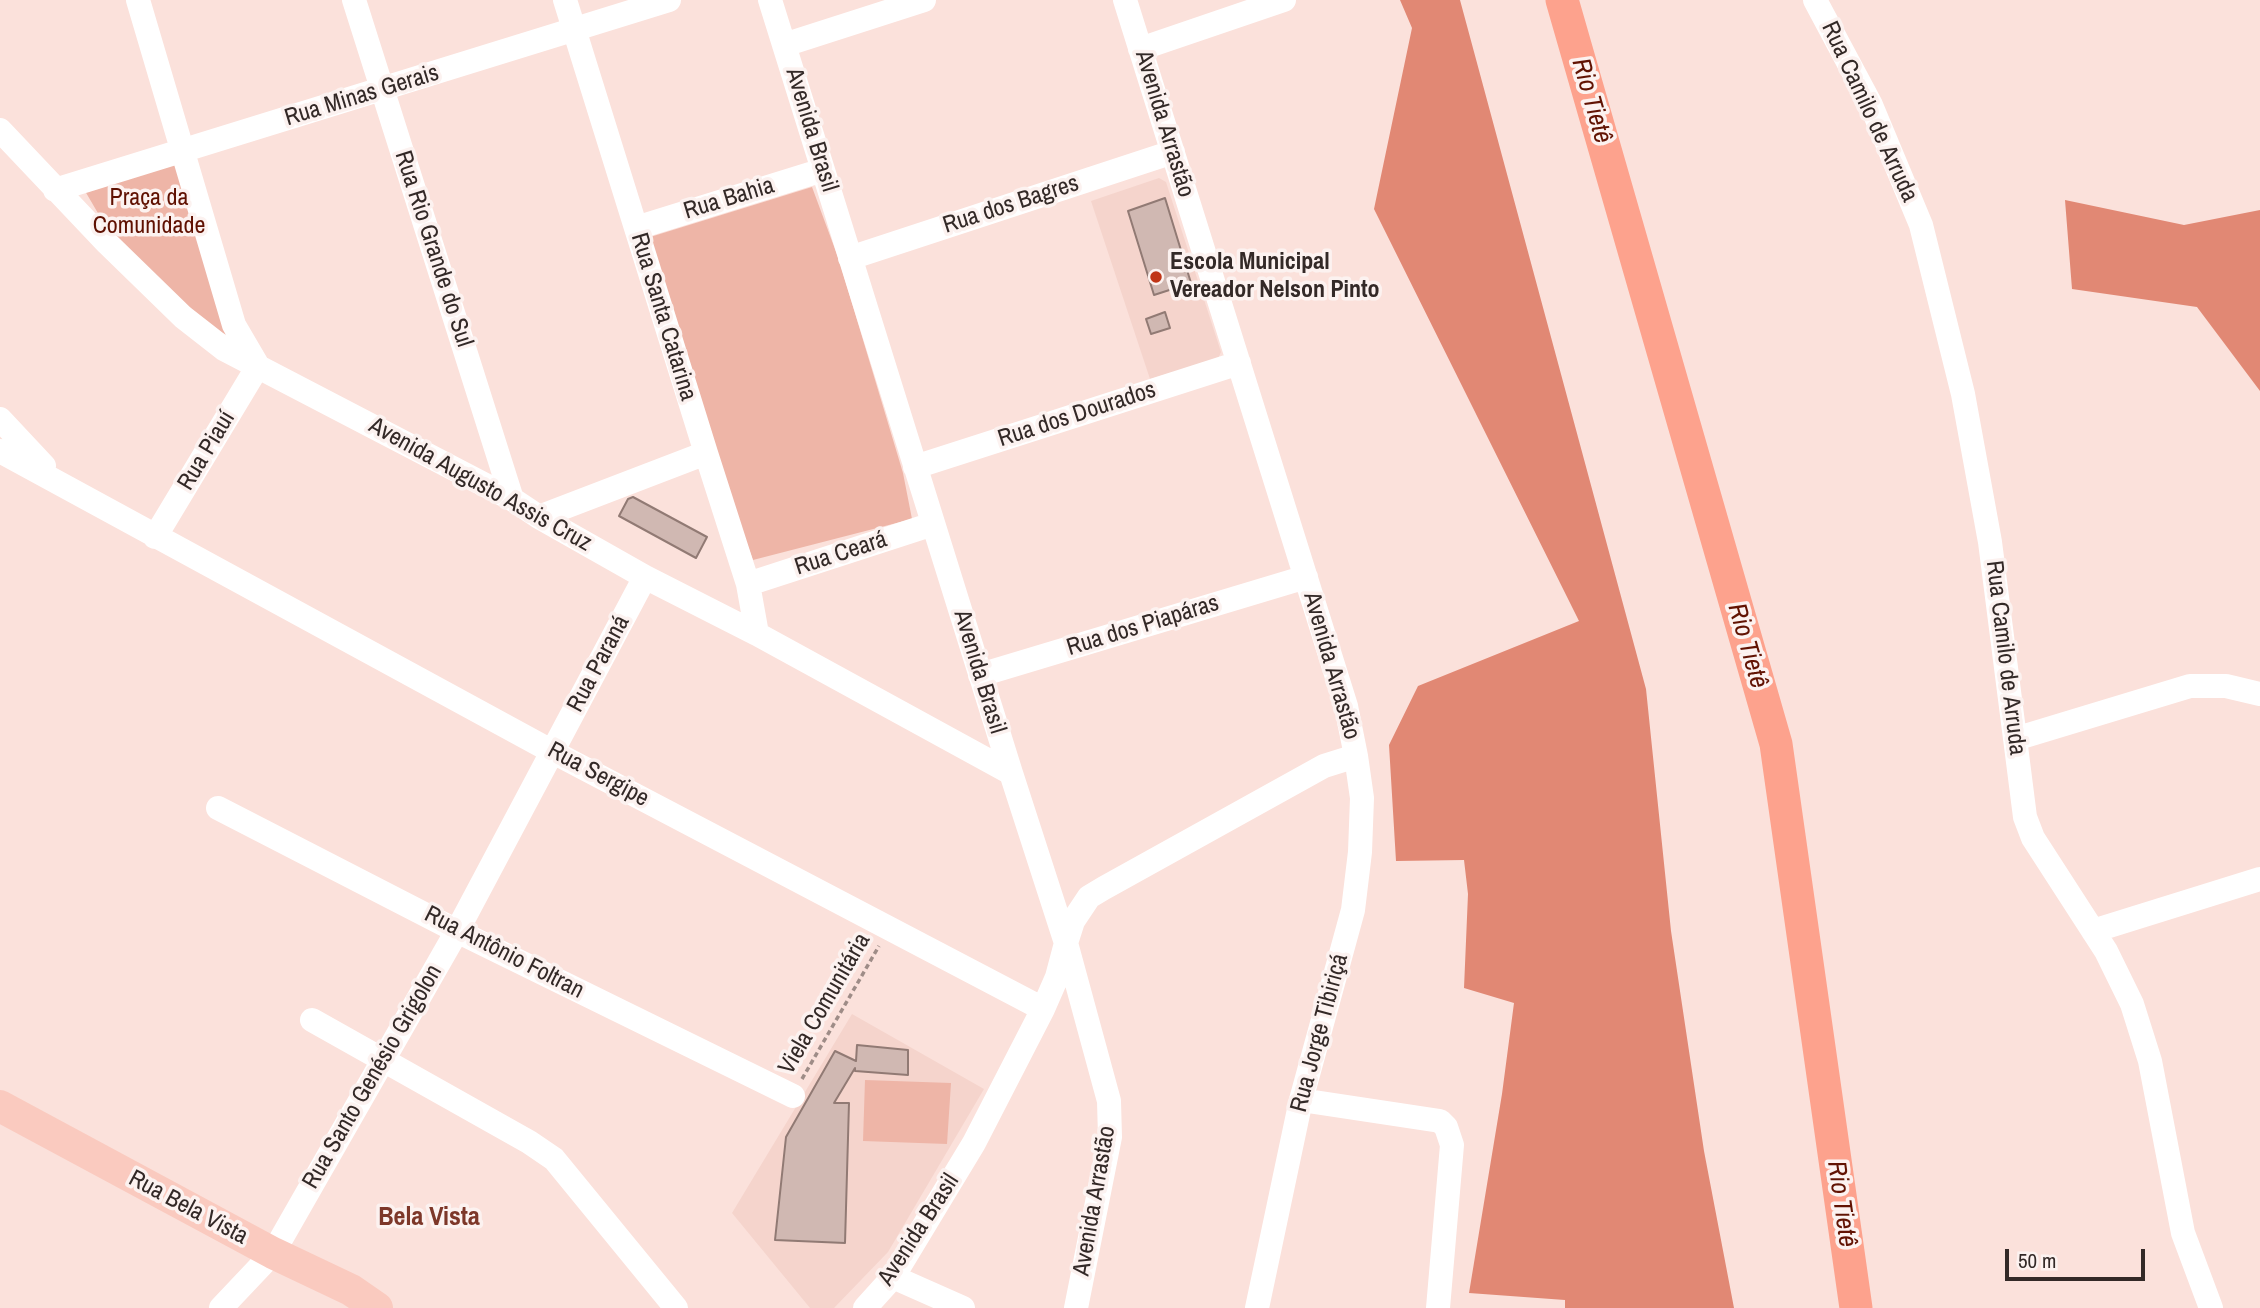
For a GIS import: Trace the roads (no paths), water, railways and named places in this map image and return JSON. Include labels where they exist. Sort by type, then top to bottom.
[{"type":"main road","name":"Rua Bela Vista","points":[[0,1106],[273,1254],[351,1290],[377,1308]]},
{"type":"street","points":[[138,0],[234,326],[258,366]]},
{"type":"street","name":"Rua Rio Grande do Sul","points":[[354,0],[512,499]]},
{"type":"street","name":"Rua Santa Catarina","points":[[565,0],[748,584],[757,634]]},
{"type":"street","name":"Rua Minas Gerais","points":[[55,190],[669,0]]},
{"type":"street","name":"Avenida Brasil","points":[[770,0],[1066,943],[1057,977],[1043,1009],[974,1143],[892,1277],[865,1308]]},
{"type":"street","points":[[784,46],[924,0]]},
{"type":"street","name":"Avenida Arrastão","points":[[1076,1308],[1110,1138],[1110,1101],[1066,943],[1073,921],[1090,897],[1324,766],[1356,755],[1346,706],[1125,0]]},
{"type":"street","points":[[1140,49],[1284,0]]},
{"type":"street","name":"Rua Camilo de Arruda","points":[[1815,0],[1871,105],[1921,225],[1963,394],[1985,515],[2025,817],[2033,838],[2094,931],[2132,1004],[2150,1062],[2183,1233],[2211,1308]]},
{"type":"street","name":"Avenida Augusto Assis Cruz","points":[[0,130],[55,190],[183,317],[224,349],[512,499],[645,577],[757,634],[1011,773]]},
{"type":"street","name":"Rua dos Bagres","points":[[850,258],[1173,152]]},
{"type":"street","name":"Rua Bahia","points":[[636,228],[823,170]]},
{"type":"street","name":"Rua dos Dourados","points":[[915,467],[1239,363]]},
{"type":"street","name":"Rua Piauí","points":[[155,537],[258,366]]},
{"type":"street","points":[[0,419],[59,481]]},
{"type":"street","points":[[0,451],[59,481]]},
{"type":"street","points":[[539,517],[706,453]]},
{"type":"street","name":"Rua Sergipe","points":[[59,481],[155,537],[553,752],[1043,1009]]},
{"type":"street","name":"Rua Ceará","points":[[748,584],[933,524]]},
{"type":"street","name":"Rua Paraná","points":[[553,752],[645,577]]},
{"type":"street","name":"Rua dos Piapáras","points":[[980,675],[1306,577]]},
{"type":"street","points":[[2015,739],[2190,686],[2226,686],[2260,694]]},
{"type":"street","name":"Rua Santo Genésio Grigolon","points":[[221,1308],[273,1254],[457,931],[553,752]]},
{"type":"street","name":"Rua Jorge Tibiriçá","points":[[1256,1308],[1301,1100],[1353,910],[1360,852],[1362,799],[1356,755]]},
{"type":"street","name":"Rua Antônio Foltran","points":[[218,808],[457,931],[793,1096]]},
{"type":"street","points":[[2094,931],[2260,879]]},
{"type":"street","points":[[312,1020],[529,1142],[554,1159],[676,1308]]},
{"type":"street","points":[[1301,1100],[1440,1121],[1446,1127],[1452,1145],[1438,1308]]},
{"type":"street","points":[[892,1277],[963,1308]]},
{"type":"waterway","name":"Rio Tietê","points":[[1562,0],[1776,744],[1856,1308]]},
{"type":"place","name":"Escola Municipal Vereador Nelson Pinto","points":[[1156,277]]},
{"type":"district","name":"Bela Vista","points":[[429,1218]]},
{"type":"park label","name":"Praça da Comunidade","points":[[149,213]]}]
